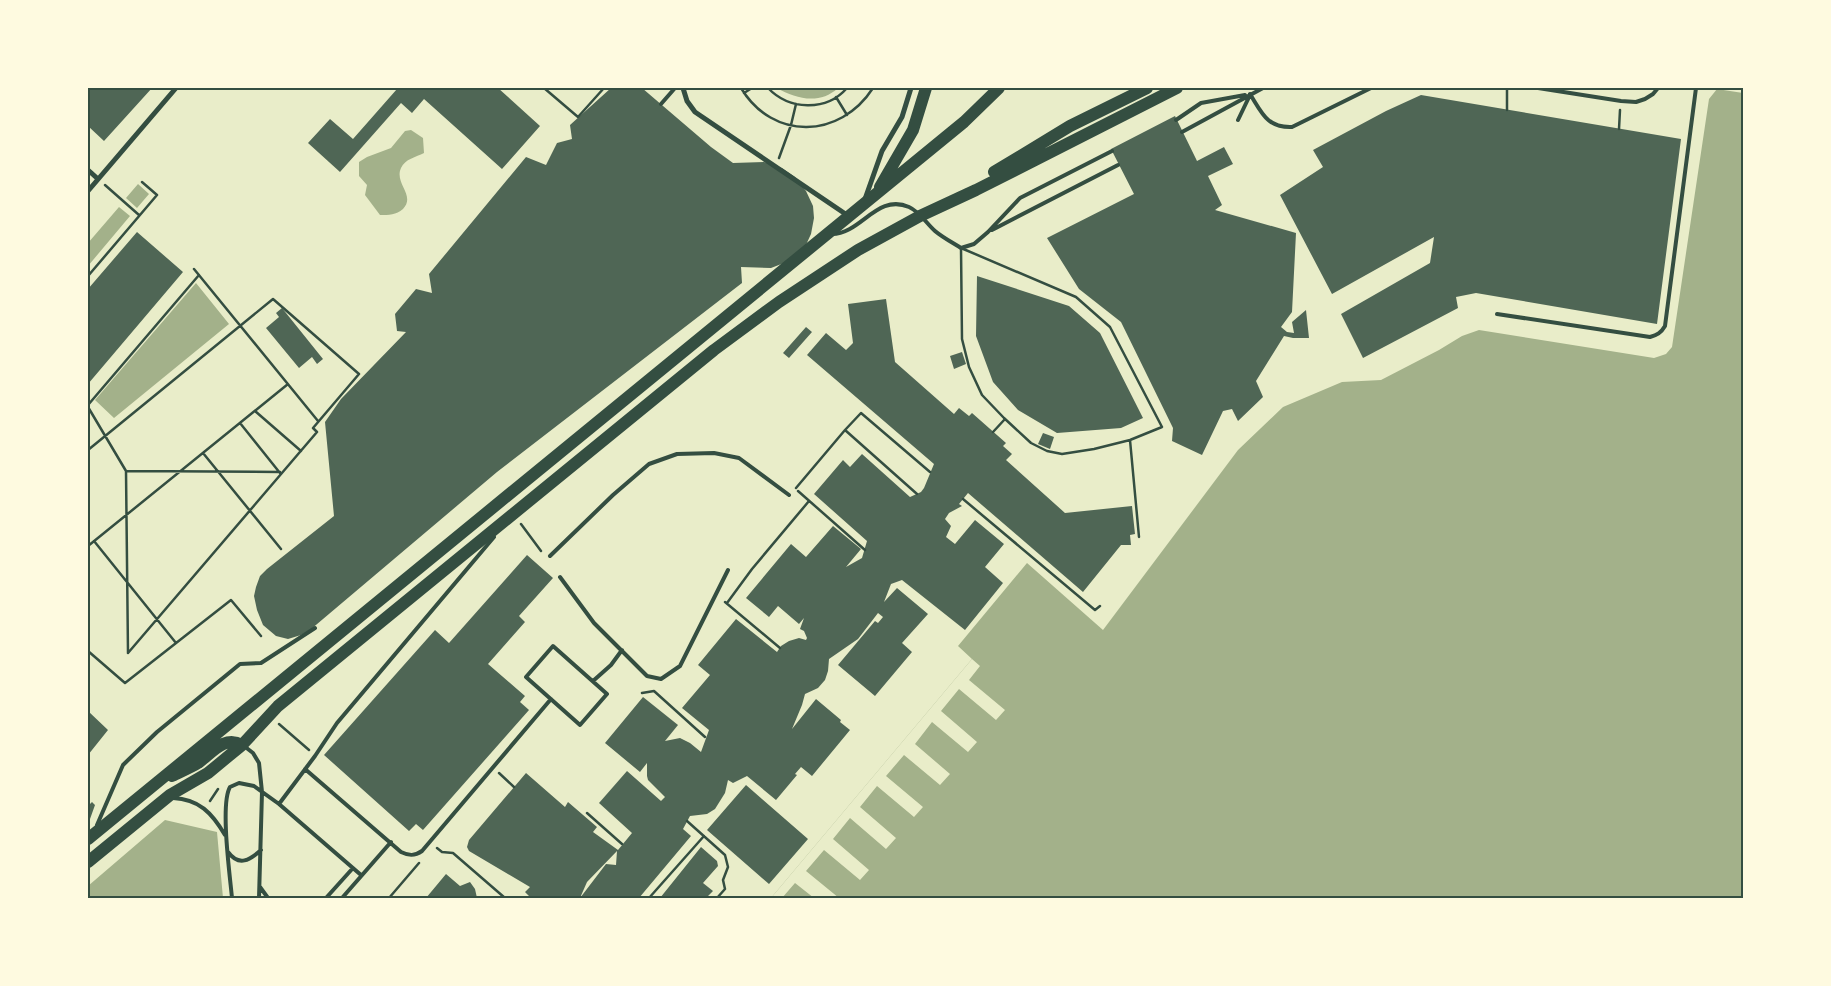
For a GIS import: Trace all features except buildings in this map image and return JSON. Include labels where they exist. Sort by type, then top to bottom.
[{"type":"main road","points":[[874,195],[913,130],[926,88]]},
{"type":"main road","points":[[90,837],[964,122],[999,88]]},
{"type":"main road","points":[[88,862],[161,802],[208,773],[242,745],[268,715],[714,350],[772,307],[829,268],[1070,126],[1147,88]]},
{"type":"main road","points":[[920,216],[976,190],[1177,88]]},
{"type":"main road","points":[[150,787],[196,764],[223,743],[232,741],[242,745]]},
{"type":"street","points":[[88,191],[176,88]]},
{"type":"street","points":[[683,88],[687,101],[695,112],[849,216]]},
{"type":"street","points":[[863,204],[882,151],[902,117],[911,88]]},
{"type":"street","points":[[88,170],[98,179]]},
{"type":"lane","points":[[661,104],[676,88]]},
{"type":"lane","points":[[1182,132],[1263,88]]},
{"type":"lane","points":[[1250,94],[1267,121],[1281,128],[1292,127],[1372,88]]},
{"type":"lane","points":[[1538,88],[1636,102],[1645,99],[1658,88]]},
{"type":"lane","points":[[1497,314],[1650,337],[1659,334],[1666,316],[1696,88]]},
{"type":"lane","points":[[1238,120],[1250,94]]},
{"type":"lane","points":[[1176,120],[1201,103],[1250,94]]},
{"type":"lane","points":[[827,234],[846,232],[876,209],[890,204],[906,206],[920,216],[936,232],[961,248],[974,244],[1020,198],[1112,151]]},
{"type":"lane","points":[[988,232],[1118,165]]},
{"type":"lane","points":[[550,556],[648,464],[677,454],[714,453],[740,458],[789,495]]},
{"type":"lane","points":[[279,804],[316,756],[337,724],[514,514]]},
{"type":"lane","points":[[560,577],[594,623],[647,676],[661,679],[680,666],[728,570]]},
{"type":"lane","points":[[90,837],[123,765],[157,732],[240,664],[261,662],[315,628]]},
{"type":"lane","points":[[554,646],[593,681],[608,694],[580,725],[526,677],[554,646]]},
{"type":"lane","points":[[593,681],[611,665],[622,650]]},
{"type":"lane","points":[[305,769],[401,852],[412,855],[422,851],[432,843],[551,699]]},
{"type":"lane","points":[[242,745],[260,763],[262,792],[259,898]]},
{"type":"lane","points":[[232,898],[226,836],[226,797],[230,787],[239,783],[254,786],[279,804],[361,875]]},
{"type":"lane","points":[[161,802],[184,799],[199,804],[214,818],[226,836]]},
{"type":"lane","points":[[342,898],[391,842]]},
{"type":"lane","points":[[228,851],[232,858],[244,861],[252,858],[261,850]]},
{"type":"lane","points":[[326,898],[353,868]]},
{"type":"lane","points":[[259,886],[268,898]]},
{"type":"path","points":[[544,88],[578,117],[604,88]]},
{"type":"path","points":[[741,88],[756,107],[776,121],[791,125],[814,127],[847,115],[858,106],[873,88]]},
{"type":"path","points":[[744,93],[752,88]]},
{"type":"path","points":[[768,88],[779,97],[804,106],[822,104],[848,88]]},
{"type":"path","points":[[1506,88],[1507,110]]},
{"type":"path","points":[[836,97],[847,115]]},
{"type":"path","points":[[1619,130],[1621,101]]},
{"type":"path","points":[[776,167],[791,125],[796,104]]},
{"type":"path","points":[[98,179],[139,215]]},
{"type":"path","points":[[88,276],[157,195],[142,182]]},
{"type":"path","points":[[961,248],[1076,297],[1110,327],[1162,428],[1130,440],[1094,449],[1062,454],[1047,451],[1032,443],[1005,419],[982,395],[968,367],[962,339],[961,248]]},
{"type":"path","points":[[194,268],[318,421]]},
{"type":"path","points":[[88,450],[105,436],[240,325],[273,299],[359,374],[318,421],[313,428],[317,432],[128,652],[126,471],[105,436],[88,406],[199,275]]},
{"type":"path","points":[[88,546],[288,384]]},
{"type":"path","points":[[255,411],[301,451]]},
{"type":"path","points":[[865,550],[796,489],[845,430],[861,413],[930,472]]},
{"type":"path","points":[[993,432],[1005,419]]},
{"type":"path","points":[[240,423],[281,473]]},
{"type":"path","points":[[845,430],[917,494]]},
{"type":"path","points":[[1130,440],[1139,537]]},
{"type":"path","points":[[203,453],[281,550]]},
{"type":"path","points":[[126,471],[281,473]]},
{"type":"path","points":[[963,499],[1095,610],[1100,606]]},
{"type":"path","points":[[727,603],[752,569],[809,501]]},
{"type":"path","points":[[514,514],[543,553]]},
{"type":"path","points":[[94,541],[176,643]]},
{"type":"path","points":[[716,594],[780,648]]},
{"type":"path","points":[[88,651],[125,683],[231,600],[261,636]]},
{"type":"path","points":[[642,693],[654,692],[705,738]]},
{"type":"path","points":[[268,715],[316,756]]},
{"type":"path","points":[[587,814],[622,844]]},
{"type":"path","points":[[687,821],[725,855],[728,867],[723,880],[725,889],[717,898]]},
{"type":"path","points":[[649,898],[704,836]]},
{"type":"path","points":[[389,898],[432,843],[442,852],[453,853],[505,898]]},
{"type":"shaded area","points":[[777,88],[838,88],[824,97],[808,98],[792,95]]},
{"type":"shaded area","points":[[1717,89],[1743,93],[1743,898],[771,898],[972,659],[958,646],[1027,563],[1103,630],[1238,450],[1283,407],[1342,382],[1381,380],[1462,336],[1479,330],[1654,358],[1666,354],[1672,347],[1709,99]]},
{"type":"shaded area","points":[[411,130],[423,138],[424,153],[408,160],[401,168],[400,179],[406,194],[406,204],[398,212],[380,215],[365,195],[367,185],[359,176],[359,162],[391,148],[405,131]]},
{"type":"shaded area","points":[[138,184],[149,194],[137,208],[126,198]]},
{"type":"shaded area","points":[[119,207],[130,216],[88,266],[88,243]]},
{"type":"shaded area","points":[[196,283],[229,324],[114,418],[95,400]]},
{"type":"shaded area","points":[[165,820],[217,832],[223,898],[88,898],[88,886]]},
{"type":"pier","points":[[972,659],[980,666],[969,680],[1005,710],[996,720],[959,689],[941,711],[977,742],[968,752],[932,722],[915,744],[950,774],[940,785],[904,755],[886,776],[923,807],[914,817],[877,786],[860,807],[896,838],[886,849],[850,818],[833,839],[869,870],[860,880],[824,850],[806,871],[839,898],[814,898],[795,883],[782,898],[771,898]]}]
